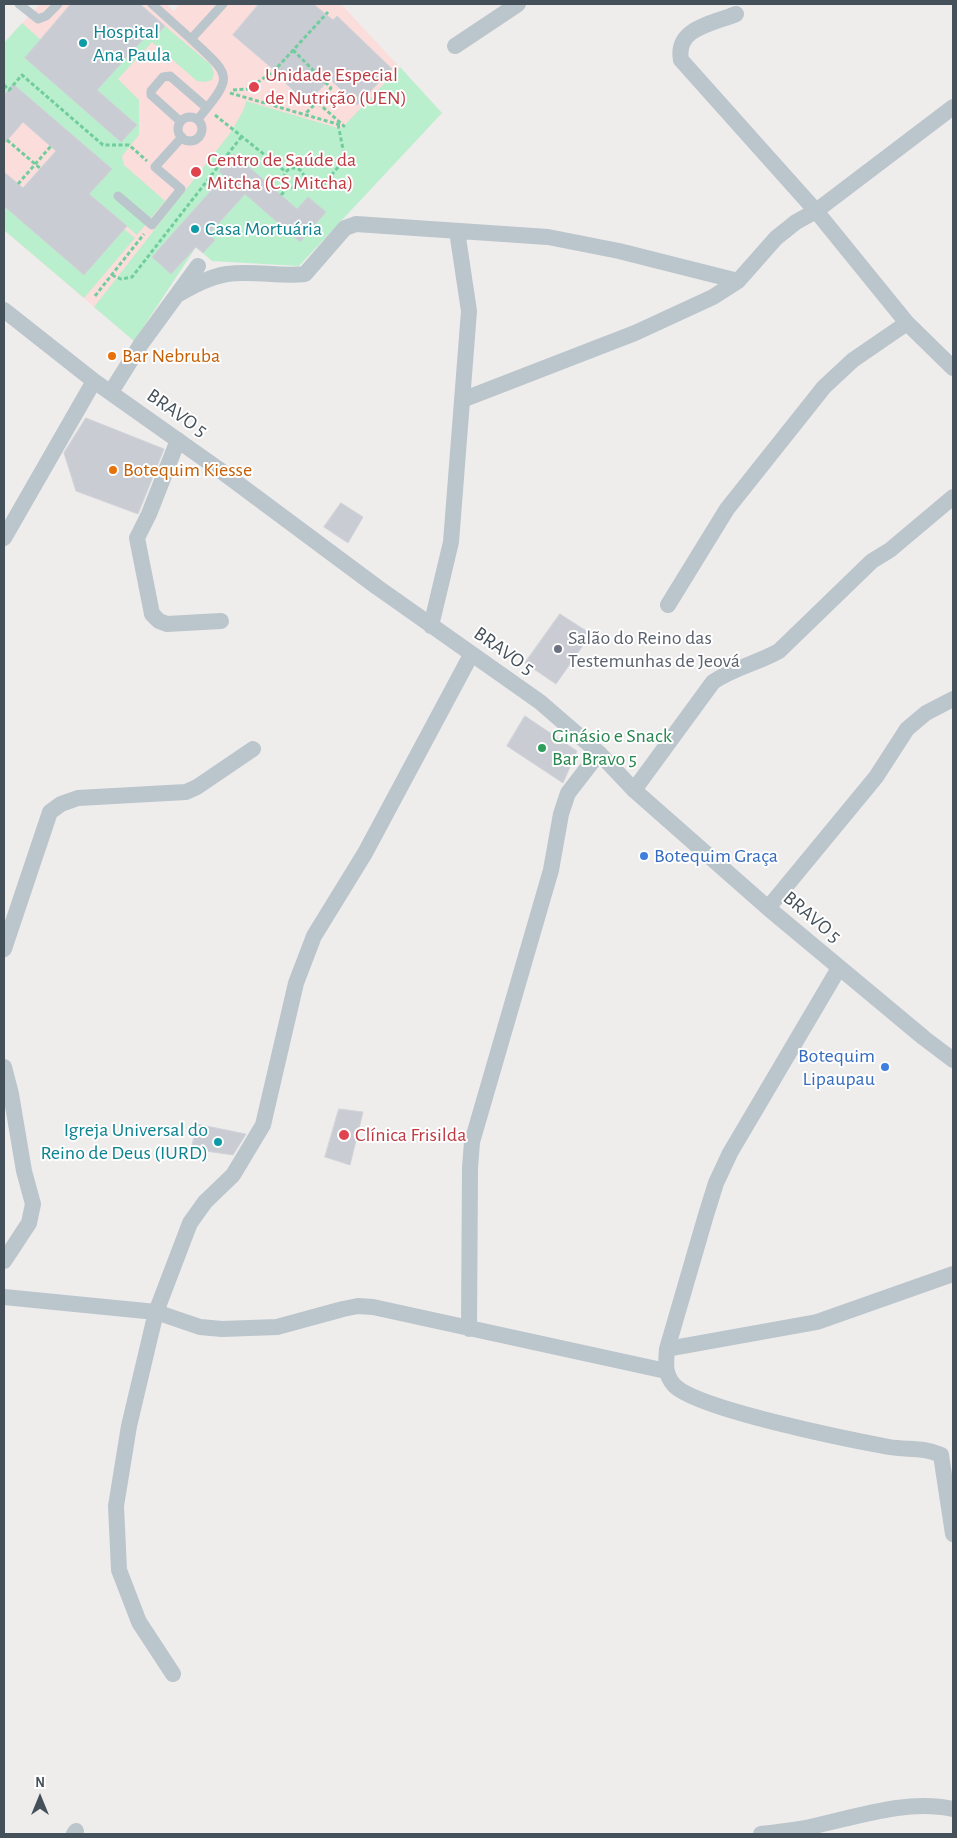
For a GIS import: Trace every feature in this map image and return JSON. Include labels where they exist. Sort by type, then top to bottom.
[{"type":"street","points":[[455,46],[518,4]]},
{"type":"street","points":[[736,14],[687,34],[681,42],[681,60],[816,211],[907,323],[953,368]]},
{"type":"street","points":[[462,400],[634,333],[713,297],[738,281],[776,238],[796,222],[816,211],[953,107]]},
{"type":"street","points":[[177,295],[203,281],[228,274],[305,274],[345,228],[356,224],[548,237],[619,251],[738,281]]},
{"type":"street","points":[[431,626],[451,542],[469,311],[457,231]]},
{"type":"street","points":[[111,392],[141,344],[198,266]]},
{"type":"street","name":"BRAVO 5","points":[[4,310],[94,381],[178,440],[431,626],[540,702],[599,753],[634,790],[768,908],[839,968],[952,1057]]},
{"type":"street","points":[[668,605],[727,509],[824,387],[853,360],[907,323]]},
{"type":"street","points":[[4,538],[94,381]]},
{"type":"street","points":[[178,440],[149,514],[137,538],[152,614],[159,621],[167,624],[221,621]]},
{"type":"street","points":[[634,790],[713,682],[722,675],[779,651],[872,560],[890,550],[953,496]]},
{"type":"street","points":[[173,1674],[139,1622],[120,1570],[116,1506],[129,1426],[156,1312],[190,1223],[204,1202],[233,1175],[263,1125],[296,983],[314,936],[365,853],[472,654]]},
{"type":"street","points":[[768,908],[876,777],[907,729],[926,713],[953,699]]},
{"type":"street","points":[[4,949],[50,812],[61,804],[78,798],[186,792],[197,788],[253,749]]},
{"type":"street","points":[[469,1329],[470,1168],[472,1142],[550,870],[561,814],[568,793],[599,753]]},
{"type":"street","points":[[839,968],[730,1153],[716,1183],[667,1349],[666,1371],[675,1386],[699,1400],[850,1440],[901,1449],[929,1449],[941,1455],[953,1534]]},
{"type":"street","points":[[4,1067],[11,1094],[24,1172],[33,1204],[29,1223],[4,1261]]},
{"type":"street","points":[[667,1349],[817,1322],[953,1274]]},
{"type":"street","points":[[4,1297],[156,1312],[200,1327],[240,1329],[277,1328],[358,1306],[373,1307],[469,1329],[533,1340],[666,1371]]},
{"type":"street","points":[[761,1834],[808,1828],[888,1809],[934,1805],[953,1809]]},
{"type":"lane","points":[[19,4],[38,19],[46,16],[58,4]]},
{"type":"lane","points":[[152,4],[217,64],[224,75],[222,90],[198,119]]},
{"type":"lane","points":[[191,39],[222,4]]},
{"type":"lane","points":[[180,121],[151,95],[151,91],[163,77],[170,76],[207,108]]},
{"type":"lane","points":[[187,117],[198,119],[202,126],[198,137],[191,141],[182,137],[178,129],[180,121],[187,117]]},
{"type":"lane","points":[[118,196],[152,225],[181,189],[155,167],[182,137]]},
{"type":"path","points":[[222,90],[248,89],[274,71],[328,12]]},
{"type":"path","points":[[293,50],[331,88],[304,114]]},
{"type":"path","points":[[4,85],[9,90],[22,75],[103,145],[129,145],[155,167]]},
{"type":"path","points":[[222,90],[344,126],[317,102]]},
{"type":"path","points":[[207,108],[286,172]]},
{"type":"path","points":[[323,185],[345,159],[338,124]]},
{"type":"path","points":[[112,275],[121,279],[132,277],[242,136]]},
{"type":"path","points":[[7,140],[41,169]]},
{"type":"path","points":[[18,184],[51,146]]},
{"type":"path","points":[[294,169],[300,171],[303,176],[302,182],[298,187],[289,186],[285,182],[286,172],[294,169]]},
{"type":"path","points":[[282,195],[289,186]]},
{"type":"path","points":[[95,296],[152,225]]},
{"type":"shaded area","name":"Centro de Saúde da Mitcha (CS Mitcha)","points":[[40,4],[166,4],[174,11],[180,4],[341,4],[442,113],[212,261],[196,247],[134,341],[4,230],[4,43]]},
{"type":"green space","points":[[22,23],[41,40],[127,56],[148,34],[153,39],[165,26],[211,65],[214,73],[212,80],[205,82],[197,81],[152,42],[118,79],[139,100],[139,135],[122,156],[124,165],[165,201],[137,235],[89,194],[111,168],[14,85],[4,96],[4,43]]},
{"type":"green space","points":[[400,67],[442,113],[299,266],[212,261],[196,247],[134,341],[94,307],[231,132],[244,109],[246,101],[341,129]]},
{"type":"green space","points":[[4,206],[84,275],[124,229],[135,238],[84,298],[4,230]]},
{"type":"building","points":[[71,4],[140,4],[165,26],[153,39],[148,34],[97,90],[137,125],[121,142],[25,58]]},
{"type":"building","points":[[259,4],[313,4],[333,20],[337,16],[392,69],[357,105],[330,79],[307,103],[279,77],[280,75],[233,35]]},
{"type":"building","points":[[13,84],[112,169],[89,194],[127,226],[84,275],[4,206],[4,172],[23,188],[56,151],[23,122],[4,144],[4,96]]},
{"type":"building","points":[[234,154],[297,209],[308,197],[326,212],[300,242],[245,194],[209,234],[215,240],[203,253],[196,247],[171,274],[152,257],[224,176],[219,171]]},
{"type":"building","name":"Botequim Kiesse","points":[[86,418],[164,449],[138,514],[76,491],[64,453]]},
{"type":"building","points":[[341,503],[363,517],[348,543],[324,527]]},
{"type":"building","name":"Salão do Reino das Testemunhas de Jeová","points":[[560,614],[591,634],[556,684],[525,663]]},
{"type":"building","name":"Ginásio e Snack Bar Bravo 5","points":[[525,716],[577,751],[563,783],[507,746]]},
{"type":"building","name":"Clínica Frisilda","points":[[339,1109],[363,1112],[350,1165],[325,1157]]},
{"type":"building","name":"Igreja Universal do Reino de Deus (IURD)","points":[[196,1124],[246,1134],[233,1155],[192,1149]]},
{"type":"place","name":"Hospital Ana Paula","points":[[83,43]]},
{"type":"place","name":"Unidade Especial de Nutrição (UEN)","points":[[254,87]]},
{"type":"place","name":"Centro de Saúde da Mitcha (CS Mitcha)","points":[[196,172]]},
{"type":"place","name":"Casa Mortuária","points":[[195,229]]},
{"type":"place","name":"Bar Nebruba","points":[[112,356]]},
{"type":"place","name":"Botequim Kiesse","points":[[113,470]]},
{"type":"place","name":"Salão do Reino das Testemunhas de Jeová","points":[[558,649]]},
{"type":"place","name":"Ginásio e Snack Bar Bravo 5","points":[[542,748]]},
{"type":"place","name":"Botequim Graça","points":[[644,856]]},
{"type":"place","name":"Botequim Lipaupau","points":[[885,1067]]},
{"type":"place","name":"Clínica Frisilda","points":[[344,1135]]},
{"type":"place","name":"Igreja Universal do Reino de Deus (IURD)","points":[[218,1142]]}]
